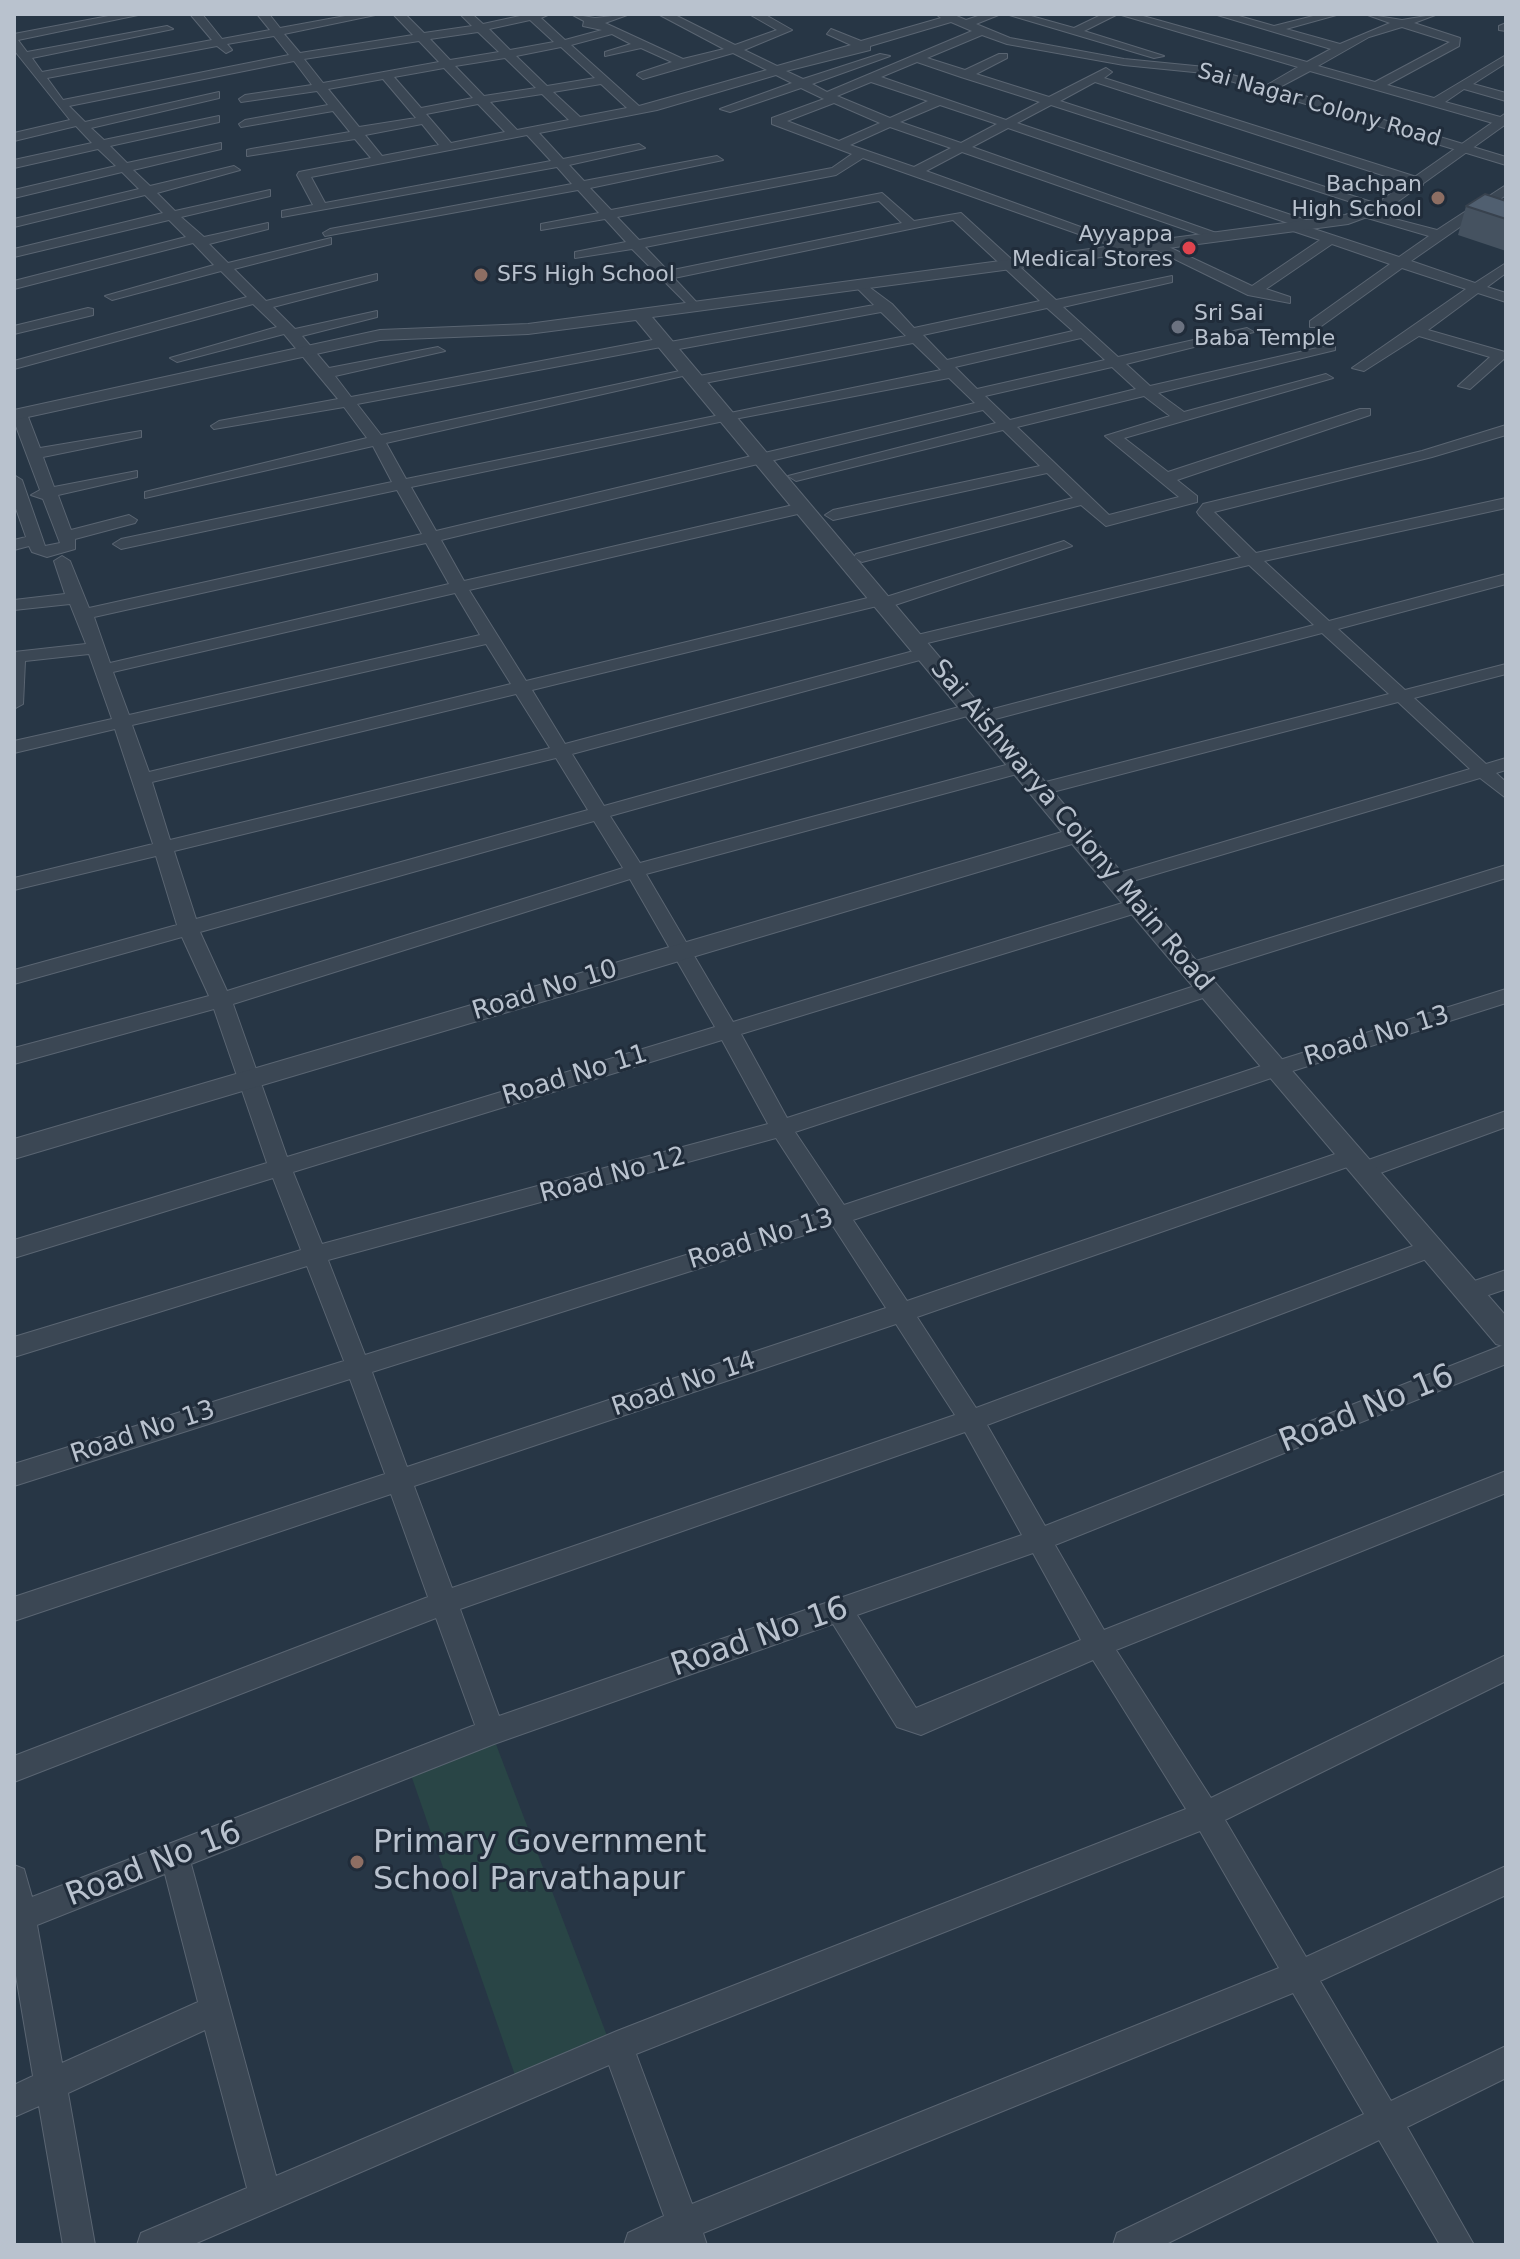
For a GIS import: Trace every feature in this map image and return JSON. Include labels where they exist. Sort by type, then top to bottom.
[{"type":"street","points":[[190,14],[251,80]]},
{"type":"street","points":[[263,14],[379,160],[427,169],[497,169],[560,163],[639,148]]},
{"type":"street","points":[[60,104],[297,57],[374,14]]},
{"type":"street","points":[[399,14],[514,134]]},
{"type":"street","points":[[466,14],[544,90],[597,130]]},
{"type":"street","points":[[577,14],[682,63]]},
{"type":"street","points":[[570,29],[624,14]]},
{"type":"street","points":[[664,14],[831,98],[893,124],[1215,235]]},
{"type":"street","points":[[643,75],[736,49],[786,30],[755,14]]},
{"type":"street","points":[[965,24],[995,14]]},
{"type":"street","points":[[1012,14],[1078,30],[1205,70]]},
{"type":"street","points":[[1078,30],[1112,14]]},
{"type":"street","points":[[1124,14],[1433,104],[1503,119]]},
{"type":"street","points":[[1221,14],[1340,48]]},
{"type":"street","points":[[1273,29],[1334,14]]},
{"type":"street","points":[[1371,14],[1456,40],[1455,44],[1376,86]]},
{"type":"street","points":[[1268,89],[1340,48],[1398,23],[1432,14]]},
{"type":"street","points":[[132,15],[14,39],[23,59],[60,104],[307,349],[377,440],[458,585],[683,949],[782,1129],[841,1215],[971,1420],[1098,1645],[1206,1815],[1382,2121],[1458,2245]]},
{"type":"street","points":[[38,76],[98,70],[150,54],[278,31],[349,29],[421,38],[538,16],[561,44],[636,110]]},
{"type":"street","points":[[321,207],[303,175],[370,180],[427,169],[448,147],[478,147],[514,134],[636,110],[862,46],[946,16]]},
{"type":"street","name":"Sai Nagar Colony Road","points":[[946,16],[1007,41],[1124,62],[1205,70],[1506,161]]},
{"type":"street","points":[[23,59],[167,29]]},
{"type":"street","points":[[245,99],[561,44],[612,31]]},
{"type":"street","points":[[981,31],[776,121],[1129,247]]},
{"type":"street","points":[[831,32],[884,56],[1050,100],[1439,235]]},
{"type":"street","points":[[609,54],[639,45]]},
{"type":"street","points":[[150,54],[162,67]]},
{"type":"street","points":[[726,109],[884,56]]},
{"type":"street","points":[[965,75],[1003,56]]},
{"type":"street","points":[[1433,104],[1506,58]]},
{"type":"street","points":[[915,172],[1124,62]]},
{"type":"street","points":[[387,76],[448,147]]},
{"type":"street","points":[[871,78],[1506,298]]},
{"type":"street","points":[[1093,78],[1418,182]]},
{"type":"street","points":[[251,153],[358,132],[481,100],[604,80]]},
{"type":"street","points":[[1462,85],[1506,97]]},
{"type":"street","points":[[15,134],[80,124],[215,95]]},
{"type":"street","points":[[839,145],[893,124],[939,101]]},
{"type":"street","points":[[245,124],[337,107]]},
{"type":"street","points":[[14,164],[215,119]]},
{"type":"street","points":[[14,480],[17,500],[38,549],[47,552],[69,546],[68,536],[35,454],[18,422],[307,349],[403,332],[528,329],[1298,225],[1375,211],[1503,119]]},
{"type":"street","points":[[530,131],[693,306]]},
{"type":"street","points":[[607,141],[618,152]]},
{"type":"street","points":[[14,194],[126,170],[217,146]]},
{"type":"street","points":[[546,227],[836,171],[862,153]]},
{"type":"street","points":[[287,214],[321,207],[370,180],[379,160]]},
{"type":"street","points":[[112,296],[328,237],[399,221],[717,160]]},
{"type":"street","points":[[14,223],[234,170]]},
{"type":"street","points":[[370,180],[399,221]]},
{"type":"street","points":[[1315,324],[1506,189]]},
{"type":"street","points":[[14,253],[265,193]]},
{"type":"street","points":[[580,255],[882,197],[911,225]]},
{"type":"street","points":[[667,275],[956,216],[1119,362],[1148,392],[1182,418]]},
{"type":"street","points":[[15,286],[263,226]]},
{"type":"street","points":[[1232,304],[1330,239]]},
{"type":"street","points":[[1153,245],[1254,291],[1285,300]]},
{"type":"street","points":[[1359,368],[1381,357],[1506,267]]},
{"type":"street","points":[[14,365],[372,277]]},
{"type":"street","points":[[151,495],[377,440],[915,336],[1167,279]]},
{"type":"street","points":[[861,285],[1106,521],[1191,499],[1113,436],[1326,378]]},
{"type":"street","points":[[219,426],[665,344],[887,307]]},
{"type":"street","points":[[14,330],[88,312]]},
{"type":"street","name":"Sai Aishwarya Colony Main Road","points":[[639,313],[1190,970],[1506,1336]]},
{"type":"street","points":[[177,358],[372,314]]},
{"type":"street","points":[[1417,331],[1503,354]]},
{"type":"street","points":[[14,605],[79,606],[432,537],[760,460],[1119,362],[1247,332]]},
{"type":"street","points":[[121,544],[950,368],[1084,333]]},
{"type":"street","points":[[796,476],[1330,347]]},
{"type":"street","points":[[326,373],[438,351]]},
{"type":"street","points":[[1465,386],[1503,354]]},
{"type":"street","points":[[1166,478],[1365,412]]},
{"type":"street","points":[[1506,430],[1427,454],[1209,507],[1205,512],[1400,697],[1506,792]]},
{"type":"street","points":[[35,454],[136,434]]},
{"type":"street","points":[[833,515],[1050,468]]},
{"type":"street","points":[[17,500],[131,474]]},
{"type":"street","points":[[862,557],[1083,500]]},
{"type":"street","points":[[14,884],[561,751],[920,647],[1252,559],[1506,503]]},
{"type":"street","points":[[101,670],[458,585],[802,508]]},
{"type":"street","points":[[68,536],[129,520]]},
{"type":"street","points":[[14,545],[35,539]]},
{"type":"street","points":[[142,779],[882,601],[1064,546]]},
{"type":"street","points":[[62,561],[142,779],[188,927],[221,1000],[279,1165],[446,1602],[491,1732]]},
{"type":"street","points":[[14,977],[601,814],[976,714],[1329,628],[1506,579]]},
{"type":"street","points":[[14,747],[491,638]]},
{"type":"street","points":[[14,704],[16,657],[94,648]]},
{"type":"street","points":[[1041,789],[1506,669]]},
{"type":"street","points":[[1116,880],[1506,764]]},
{"type":"street","points":[[14,1056],[221,1000],[633,871],[1021,767]]},
{"type":"street","name":"Road No 10","points":[[14,1149],[1077,835]]},
{"type":"street","points":[[1190,970],[1506,871]]},
{"type":"street","name":"Road No 11","points":[[14,1249],[279,1165],[1136,906]]},
{"type":"street","name":"Road No 12","points":[[14,1347],[315,1255],[782,1129],[1208,989]]},
{"type":"street","name":"Road No 13","points":[[14,1475],[357,1364],[841,1215],[1275,1069],[1506,996]]},
{"type":"street","name":"Road No 14","points":[[14,1609],[903,1312],[1358,1163],[1506,1119]]},
{"type":"street","points":[[14,1769],[446,1602],[971,1420],[1429,1249]]},
{"type":"street","points":[[1468,1293],[1506,1279]]},
{"type":"street","name":"Road No 16","points":[[18,1918],[491,1732],[1039,1540],[1506,1354]]},
{"type":"street","points":[[839,1610],[907,1718],[921,1722],[1098,1645],[1506,1482]]},
{"type":"street","points":[[153,2245],[617,2046],[1206,1815],[1506,1667]]},
{"type":"street","points":[[175,1857],[265,2197]]},
{"type":"street","points":[[14,1879],[18,1918],[79,2245]]},
{"type":"street","points":[[640,2245],[688,2234],[1300,1975],[1506,1880]]},
{"type":"street","points":[[14,2101],[215,2010]]},
{"type":"street","points":[[617,2046],[688,2234]]},
{"type":"street","points":[[1129,2245],[1506,2062]]},
{"type":"green space","points":[[494,1739],[609,2041],[517,2081],[410,1772]]},
{"type":"building","points":[[1485,194],[1506,201],[1506,219],[1466,206]]},
{"type":"place","name":"Bachpan High School","points":[[1438,198]]},
{"type":"place","name":"Ayyappa Medical Stores","points":[[1189,248]]},
{"type":"place","name":"SFS High School","points":[[481,275]]},
{"type":"place","name":"Sri Sai Baba Temple","points":[[1178,327]]},
{"type":"place","name":"Primary Government School Parvathapur","points":[[357,1862]]}]
